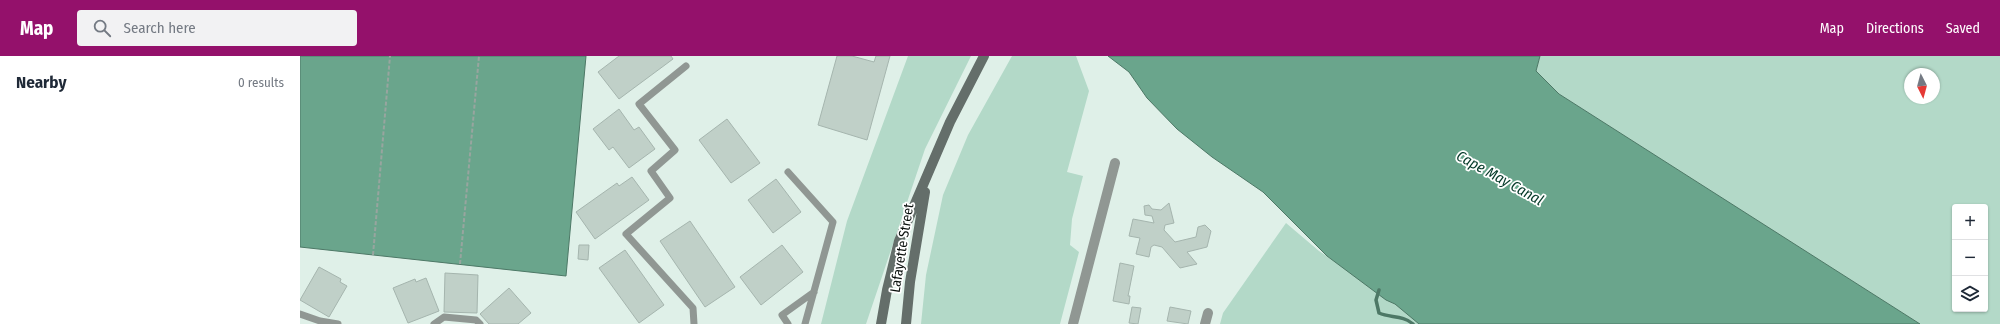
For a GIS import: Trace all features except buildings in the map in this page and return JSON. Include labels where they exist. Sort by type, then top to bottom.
[{"type":"main road","name":"Lafayette Street","points":[[881,324],[887,290],[898,246],[950,122],[984,56]]},
{"type":"main road","name":"Lafayette Street","points":[[906,324],[910,282],[927,176]]},
{"type":"street","points":[[1073,324],[1115,163]]},
{"type":"street","points":[[1205,324],[1208,313]]},
{"type":"lane","points":[[686,66],[639,104],[675,150],[651,171],[670,198],[626,234],[693,308],[694,324]]},
{"type":"lane","points":[[788,172],[833,222],[805,324]]},
{"type":"lane","points":[[788,324],[782,315],[814,292]]},
{"type":"lane","points":[[300,314],[312,322],[338,324]]},
{"type":"lane","points":[[434,324],[444,317],[476,320],[480,324]]},
{"type":"path","points":[[373,255],[390,56]]},
{"type":"path","points":[[460,264],[479,56]]},
{"type":"shaded area","points":[[908,56],[971,56],[925,149],[866,324],[821,324],[847,221]]},
{"type":"shaded area","points":[[1012,56],[1076,56],[1089,91],[1067,172],[1083,176],[1072,219],[1070,245],[1079,252],[1060,324],[921,324],[926,275],[943,195],[968,135]]},
{"type":"shaded area","points":[[1540,56],[2000,56],[2000,324],[1920,324],[1559,94],[1536,71]]},
{"type":"shaded area","points":[[1286,223],[1319,251],[1430,324],[1220,324],[1223,313]]},
{"type":"water","points":[[300,56],[586,56],[566,276],[300,247]]},
{"type":"water","name":"Cape May Canal","points":[[1108,56],[1540,56],[1536,71],[1559,94],[1920,324],[1419,324],[1395,304],[1386,300],[1327,256],[1263,192],[1212,157],[1177,129],[1147,98],[1129,72]]},
{"type":"waterway","points":[[1379,290],[1376,300],[1379,313],[1405,319],[1413,324]]}]
